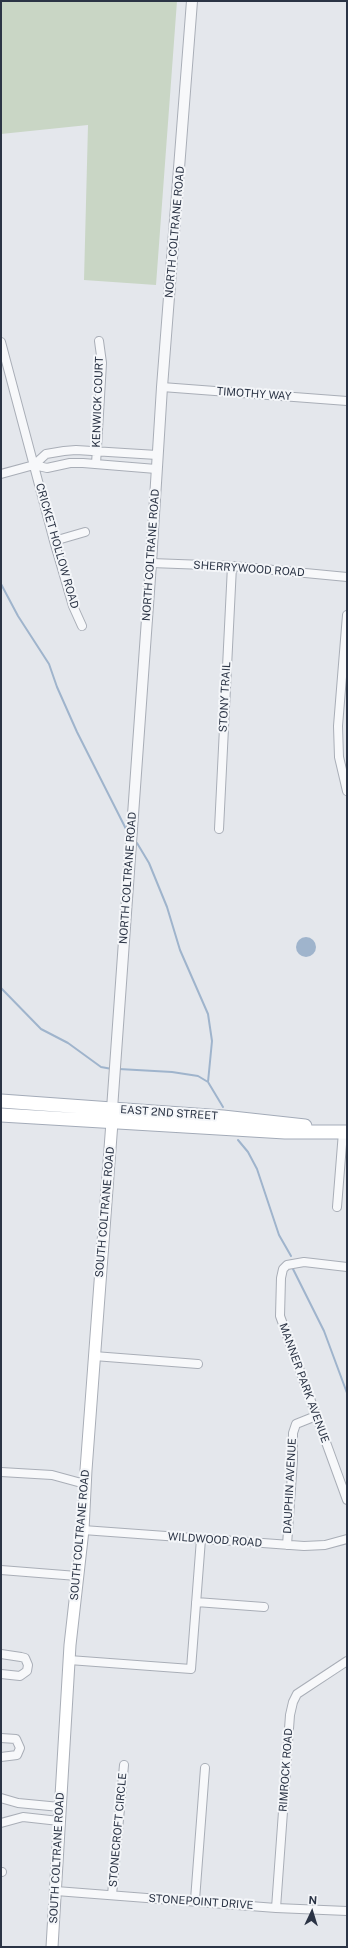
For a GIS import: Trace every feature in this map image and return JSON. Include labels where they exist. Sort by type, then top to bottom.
[{"type":"main road","name":"EAST 2ND STREET","points":[[1,1101],[112,1116]]},
{"type":"main road","name":"EAST 2ND STREET","points":[[1,1115],[112,1116],[286,1123],[342,1132]]},
{"type":"main road","name":"SOUTH COLTRANE ROAD","points":[[52,1947],[69,1660],[83,1530],[85,1484],[112,1116]]},
{"type":"street","name":"NORTH COLTRANE ROAD","points":[[112,1116],[151,563],[157,455],[192,1]]},
{"type":"street","name":"KENWICK COURT","points":[[96,464],[102,363],[99,341]]},
{"type":"street","name":"CRICKET HOLLOW ROAD","points":[[1,342],[54,541],[73,606],[82,626]]},
{"type":"street","name":"TIMOTHY WAY","points":[[162,387],[347,401]]},
{"type":"street","points":[[1,474],[34,465],[46,454],[76,450],[157,455]]},
{"type":"street","points":[[34,465],[47,468],[70,463],[156,469]]},
{"type":"street","points":[[54,541],[85,532]]},
{"type":"street","name":"SHERRYWOOD ROAD","points":[[151,563],[232,566],[347,577]]},
{"type":"street","name":"STONY TRAIL","points":[[219,829],[232,566]]},
{"type":"street","points":[[347,615],[338,726],[339,757],[347,791]]},
{"type":"street","points":[[338,1207],[342,1132]]},
{"type":"street","name":"MANNER PARK AVENUE","points":[[347,1267],[304,1262],[288,1265],[283,1269],[281,1278],[280,1316],[347,1500]]},
{"type":"street","points":[[94,1356],[198,1364]]},
{"type":"street","name":"DAUPHIN AVENUE","points":[[287,1545],[293,1460],[293,1433],[296,1424],[316,1416]]},
{"type":"street","points":[[1,1472],[52,1475],[85,1484]]},
{"type":"street","name":"WILDWOOD ROAD","points":[[83,1530],[313,1546],[347,1539]]},
{"type":"street","points":[[69,1660],[192,1669],[201,1539]]},
{"type":"street","points":[[1,1570],[77,1576]]},
{"type":"street","points":[[196,1602],[264,1607]]},
{"type":"street","points":[[1,1654],[25,1658],[28,1665],[27,1671],[20,1676],[1,1674]]},
{"type":"street","name":"RIMROCK ROAD","points":[[276,1908],[290,1715],[293,1702],[298,1694],[347,1661]]},
{"type":"street","points":[[1,1738],[16,1739],[20,1748],[17,1755],[1,1756]]},
{"type":"street","name":"STONECROFT CIRCLE","points":[[112,1895],[124,1765]]},
{"type":"street","points":[[195,1900],[205,1768]]},
{"type":"street","points":[[1,1798],[18,1803],[60,1807]]},
{"type":"street","points":[[1,1823],[23,1817],[59,1821]]},
{"type":"street","name":"STONEPOINT DRIVE","points":[[56,1891],[195,1900],[276,1908],[347,1911]]},
{"type":"green space","points":[[1,1],[177,1],[156,285],[84,280],[88,125],[1,134]]},
{"type":"water","points":[[302,937],[310,937],[316,943],[316,951],[310,957],[302,957],[296,951],[296,943]]},
{"type":"waterway","points":[[1,584],[18,616],[49,664],[57,687],[77,732],[127,831]]},
{"type":"waterway","points":[[137,843],[149,863],[167,907],[180,950],[208,1014],[212,1041],[208,1082]]},
{"type":"waterway","points":[[1,988],[41,1029],[68,1043],[101,1067],[112,1069]]},
{"type":"waterway","points":[[119,1069],[172,1072],[198,1076],[208,1082],[223,1107]]},
{"type":"waterway","points":[[238,1140],[248,1152],[257,1169],[279,1235],[291,1256]]},
{"type":"waterway","points":[[293,1269],[324,1331],[347,1393]]}]
